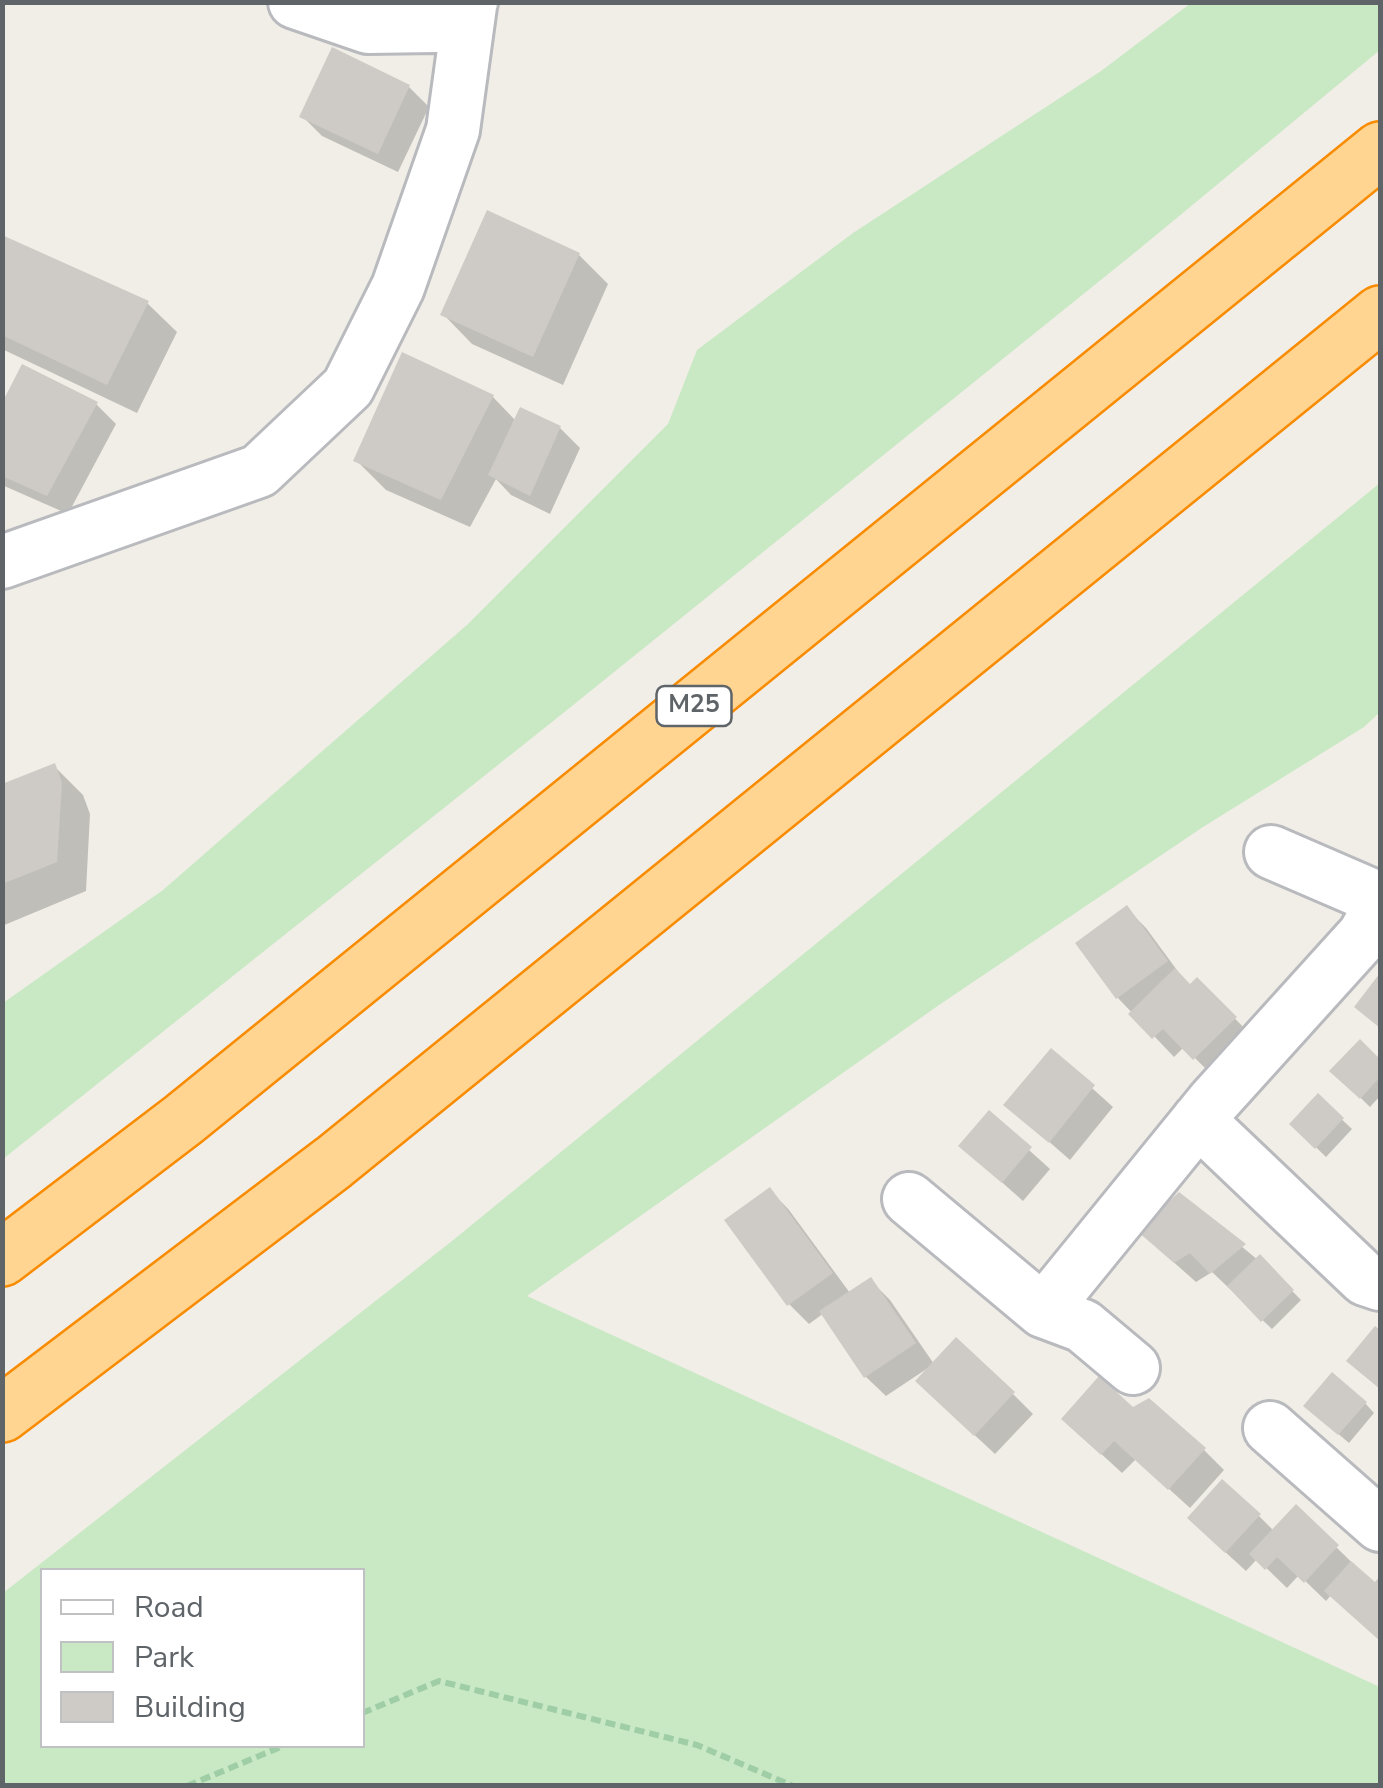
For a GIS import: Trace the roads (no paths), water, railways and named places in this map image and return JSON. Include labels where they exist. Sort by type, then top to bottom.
[{"type":"highway","name":"M25","points":[[2,1258],[198,1108],[1380,150]]},
{"type":"highway","points":[[2,1414],[334,1162],[1380,314]]},
{"type":"street","points":[[295,2],[368,27],[436,26],[471,4]]},
{"type":"street","points":[[2,562],[259,471],[348,388],[398,287],[453,130],[471,4]]},
{"type":"street","points":[[1043,1310],[1198,1120],[1364,935],[1380,902],[1271,852]]},
{"type":"street","points":[[1198,1120],[1365,1279],[1380,1284]]},
{"type":"street","points":[[909,1199],[1043,1310],[1082,1326],[1133,1368]]},
{"type":"street","points":[[1270,1428],[1375,1508]]}]
